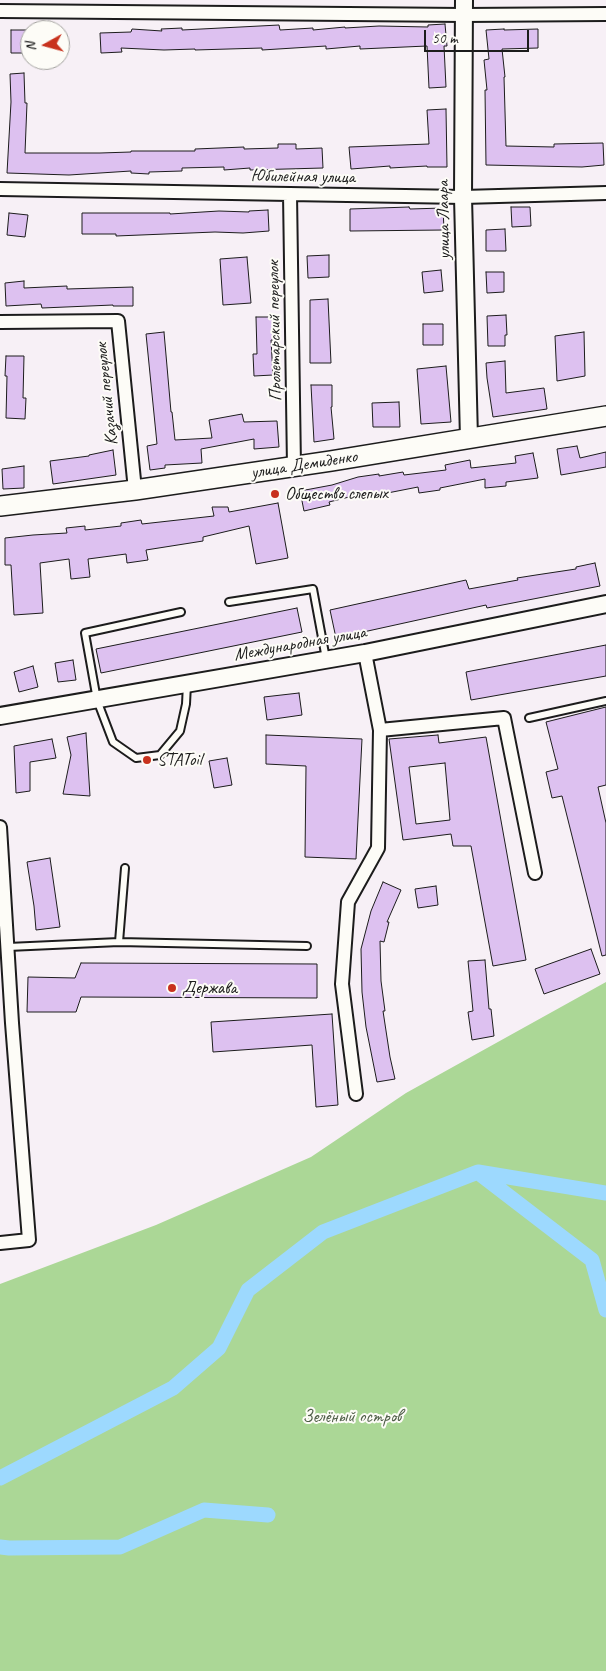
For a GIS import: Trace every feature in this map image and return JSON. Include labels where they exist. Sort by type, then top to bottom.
[{"type":"main road","name":"улица Демиденко","points":[[0,506],[135,490],[294,467],[606,416]]},
{"type":"street","points":[[0,11],[464,8],[606,14]]},
{"type":"street","name":"улица Лаара","points":[[464,8],[463,197],[469,439]]},
{"type":"street","name":"Юбилейная улица","points":[[0,189],[463,197],[606,193]]},
{"type":"street","name":"Пролетарский переулок","points":[[290,194],[294,467]]},
{"type":"street","name":"Казачий переулок","points":[[0,322],[118,321],[135,490]]},
{"type":"street","name":"Международная улица","points":[[0,716],[365,653],[606,604]]},
{"type":"street","points":[[356,1094],[342,984],[348,902],[378,848],[380,730],[365,653]]},
{"type":"street","points":[[380,730],[504,718],[535,873]]},
{"type":"street","points":[[0,828],[8,947],[6,1023],[29,1240],[0,1243]]},
{"type":"lane","points":[[229,602],[313,589],[326,660]]},
{"type":"lane","points":[[181,612],[85,633],[97,700],[113,742],[136,758],[160,755],[180,731],[186,704],[187,684]]},
{"type":"lane","points":[[529,718],[606,701]]},
{"type":"lane","points":[[120,942],[125,868]]},
{"type":"lane","points":[[8,947],[120,942],[307,946]]},
{"type":"green space","name":"Зелёный остров","points":[[606,982],[606,1671],[0,1671],[0,1284],[156,1225],[311,1157],[406,1093]]},
{"type":"building","points":[[445,24],[447,46],[444,46],[446,87],[429,88],[427,46],[360,49],[360,46],[326,49],[326,46],[262,50],[262,48],[164,50],[121,48],[122,52],[101,53],[100,33],[131,32],[132,29],[162,31],[161,29],[182,28],[182,30],[279,25],[280,30],[313,28],[313,30],[379,26],[428,27],[428,25]]},
{"type":"building","points":[[538,29],[538,48],[502,49],[505,77],[506,146],[554,147],[554,144],[603,143],[604,165],[582,167],[486,165],[485,90],[487,90],[484,60],[489,59],[486,30]]},
{"type":"building","points":[[11,30],[20,30],[20,53],[11,53]]},
{"type":"building","points":[[24,73],[25,103],[27,103],[25,153],[195,151],[195,149],[244,147],[244,149],[278,148],[278,144],[296,144],[296,149],[322,148],[323,168],[224,170],[224,167],[182,168],[182,171],[149,172],[149,174],[131,173],[131,171],[69,175],[7,173],[11,102],[10,74]]},
{"type":"building","points":[[446,109],[447,167],[390,168],[390,166],[351,169],[349,147],[429,144],[427,110]]},
{"type":"building","points":[[409,207],[410,209],[443,208],[444,230],[350,231],[350,209]]},
{"type":"building","points":[[511,207],[530,207],[531,226],[512,227]]},
{"type":"building","points":[[268,210],[269,231],[116,236],[116,234],[82,234],[82,213],[170,214]]},
{"type":"building","points":[[9,213],[28,215],[25,237],[7,235]]},
{"type":"building","points":[[505,229],[506,251],[486,251],[486,230]]},
{"type":"building","points":[[329,255],[329,277],[308,278],[307,256]]},
{"type":"building","points":[[247,257],[251,303],[223,305],[220,259]]},
{"type":"building","points":[[441,270],[443,291],[424,293],[422,272]]},
{"type":"building","points":[[486,272],[504,272],[504,292],[487,293]]},
{"type":"building","points":[[24,281],[24,288],[67,286],[67,289],[133,287],[133,306],[42,308],[41,304],[6,306],[5,283]]},
{"type":"building","points":[[328,299],[331,363],[310,363],[310,300]]},
{"type":"building","points":[[506,315],[507,335],[505,335],[505,346],[488,346],[487,316]]},
{"type":"building","points":[[256,317],[274,317],[275,340],[271,340],[273,375],[254,376],[253,354],[257,354]]},
{"type":"building","points":[[423,324],[443,324],[443,345],[423,345]]},
{"type":"building","points":[[164,332],[175,440],[212,438],[209,420],[242,414],[244,422],[277,421],[279,447],[254,449],[254,439],[201,449],[202,463],[165,465],[165,468],[150,470],[147,446],[157,444],[146,334]]},
{"type":"building","points":[[584,332],[585,376],[557,381],[555,336]]},
{"type":"building","points":[[6,356],[24,356],[23,398],[26,398],[25,419],[6,418]]},
{"type":"building","points":[[505,361],[506,393],[544,388],[547,409],[493,417],[486,363]]},
{"type":"building","points":[[446,366],[451,422],[421,424],[417,369]]},
{"type":"building","points":[[311,385],[332,385],[331,407],[334,439],[314,442]]},
{"type":"building","points":[[399,402],[400,427],[373,427],[372,403]]},
{"type":"building","points":[[577,446],[580,458],[606,452],[606,467],[561,475],[557,449]]},
{"type":"building","points":[[113,450],[116,475],[53,484],[50,461],[89,456]]},
{"type":"building","points":[[533,453],[538,478],[506,482],[506,486],[485,488],[485,479],[419,493],[418,487],[362,498],[361,494],[329,502],[330,505],[304,511],[300,491],[332,485],[358,477],[403,472],[404,475],[446,470],[445,465],[470,460],[471,468],[516,463],[515,456]]},
{"type":"building","points":[[24,466],[24,488],[3,489],[2,469]]},
{"type":"building","points":[[278,503],[288,558],[256,564],[249,526],[203,537],[203,541],[146,550],[148,560],[127,563],[126,554],[88,559],[90,577],[71,579],[69,559],[40,563],[43,613],[14,615],[11,565],[5,565],[5,538],[67,533],[66,528],[85,526],[85,530],[121,526],[121,523],[141,520],[142,524],[214,516],[212,507],[228,507],[229,512]]},
{"type":"building","points":[[595,563],[600,586],[487,608],[486,605],[336,638],[330,610],[466,580],[469,589],[518,580],[517,578],[576,569],[576,567]]},
{"type":"building","points":[[297,608],[302,632],[101,673],[96,649]]},
{"type":"building","points":[[606,645],[606,676],[471,700],[466,672]]},
{"type":"building","points":[[73,660],[76,680],[58,682],[55,663]]},
{"type":"building","points":[[33,666],[38,687],[19,692],[14,672]]},
{"type":"building","points":[[299,693],[302,715],[267,720],[264,697]]},
{"type":"building","points":[[606,707],[606,785],[598,787],[606,823],[606,955],[602,956],[562,796],[552,798],[546,772],[558,769],[546,722]]},
{"type":"building","points":[[86,733],[90,796],[63,794],[71,755],[67,737]]},
{"type":"building","points":[[266,735],[362,739],[356,859],[305,857],[306,766],[266,764]]},
{"type":"building","points":[[438,735],[439,743],[486,737],[526,960],[493,966],[471,846],[453,846],[451,834],[403,840],[389,739]],"holes":[[[445,763],[450,820],[416,824],[409,767]]]},
{"type":"building","points":[[52,739],[56,758],[30,762],[30,791],[16,793],[14,746]]},
{"type":"building","points":[[227,758],[232,785],[214,788],[209,761]]},
{"type":"building","points":[[50,858],[60,927],[36,930],[27,862]]},
{"type":"building","points":[[383,882],[401,890],[387,922],[389,922],[384,942],[380,941],[381,981],[385,1011],[383,1011],[395,1079],[377,1082],[366,1027],[362,992],[361,949],[371,911]]},
{"type":"building","points":[[436,886],[438,905],[418,908],[415,889]]},
{"type":"building","points":[[591,949],[600,974],[544,994],[535,969]]},
{"type":"building","points":[[485,960],[489,1009],[491,1009],[494,1036],[472,1040],[468,1012],[473,1011],[468,961]]},
{"type":"building","name":"Держава","points":[[81,963],[317,964],[317,998],[81,997],[76,1012],[27,1012],[28,977],[75,978]]},
{"type":"building","points":[[332,1014],[338,1105],[316,1107],[312,1045],[213,1052],[211,1022]]},
{"type":"waterway","points":[[0,1478],[173,1388],[219,1348],[248,1290],[323,1232],[478,1172],[606,1193]]},
{"type":"waterway","points":[[480,1174],[592,1260],[606,1310]]},
{"type":"waterway","points":[[0,1547],[120,1547],[204,1510],[268,1515]]},
{"type":"place","name":"Общество слепых","points":[[275,494]]},
{"type":"place","name":"STAToil","points":[[147,760]]},
{"type":"place","name":"Держава","points":[[172,988]]}]
